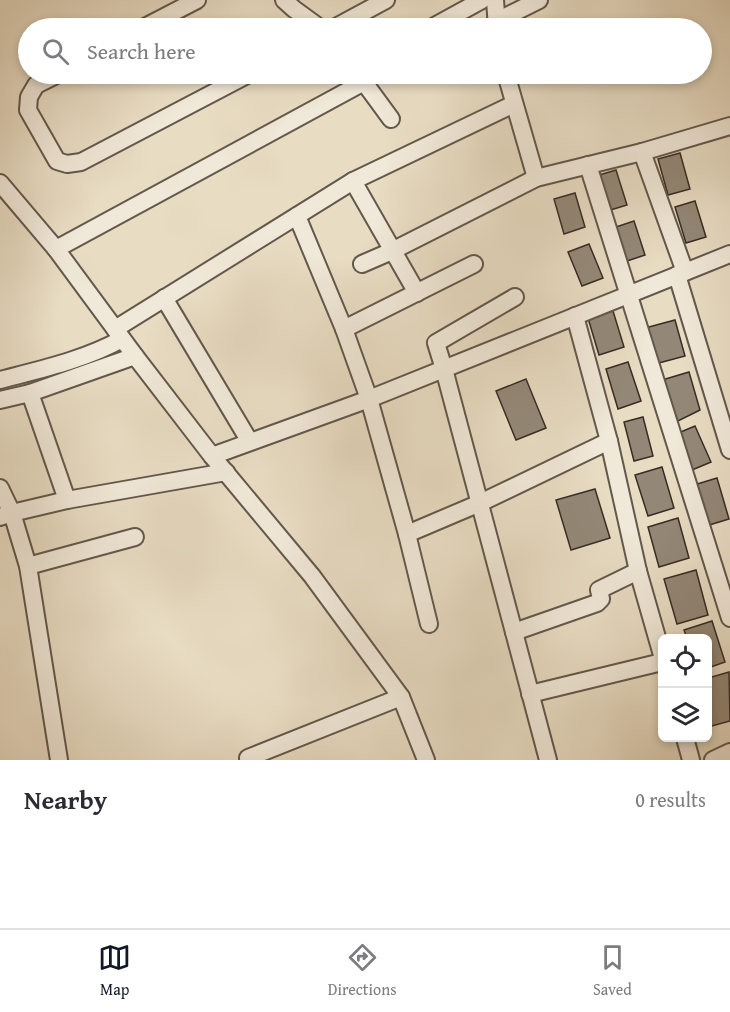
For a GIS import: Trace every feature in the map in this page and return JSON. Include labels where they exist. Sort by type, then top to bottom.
[{"type":"street","points":[[162,18],[197,0]]},
{"type":"street","points":[[284,0],[306,18]]},
{"type":"street","points":[[353,18],[386,0]]},
{"type":"street","points":[[495,0],[496,18]]},
{"type":"street","points":[[509,18],[539,0]]},
{"type":"street","points":[[447,18],[475,1]]},
{"type":"street","points":[[38,84],[29,97],[28,110],[57,161],[67,164],[81,162],[230,84]]},
{"type":"street","points":[[56,249],[351,84]]},
{"type":"street","points":[[370,84],[391,119]]},
{"type":"street","points":[[509,84],[536,178]]},
{"type":"street","points":[[0,380],[84,357],[104,349],[116,330],[353,181],[514,104]]},
{"type":"street","points":[[362,264],[393,251],[536,178],[642,152],[730,126]]},
{"type":"street","points":[[642,152],[681,274],[730,450]]},
{"type":"street","points":[[588,165],[730,618]]},
{"type":"street","points":[[353,181],[417,293]]},
{"type":"street","points":[[0,183],[56,249],[212,456],[312,576],[400,697],[426,760]]},
{"type":"street","points":[[297,216],[344,329],[369,399],[407,534],[429,624]]},
{"type":"street","points":[[212,456],[369,399],[730,254]]},
{"type":"street","points":[[344,329],[474,264]]},
{"type":"street","points":[[515,297],[436,343],[548,760]]},
{"type":"street","points":[[164,298],[250,442]]},
{"type":"street","points":[[575,316],[658,638]]},
{"type":"street","points":[[0,400],[30,393],[135,356]]},
{"type":"street","points":[[30,393],[67,500]]},
{"type":"street","points":[[407,534],[480,503],[609,441]]},
{"type":"street","points":[[6,515],[67,500],[226,472]]},
{"type":"street","points":[[0,488],[6,515],[28,566],[59,760]]},
{"type":"street","points":[[28,566],[135,537]]},
{"type":"street","points":[[514,632],[597,603],[601,599],[599,590],[639,571]]},
{"type":"street","points":[[530,694],[658,663]]},
{"type":"street","points":[[248,758],[400,697]]},
{"type":"street","points":[[686,742],[691,760]]},
{"type":"building","points":[[680,153],[690,189],[668,195],[658,159]]},
{"type":"building","points":[[616,170],[627,205],[607,211],[596,176]]},
{"type":"building","points":[[575,193],[585,227],[564,234],[554,199]]},
{"type":"building","points":[[695,201],[706,237],[686,243],[675,207]]},
{"type":"building","points":[[634,221],[645,255],[624,262],[613,228]]},
{"type":"building","points":[[589,244],[603,278],[582,286],[568,252]]},
{"type":"building","points":[[613,311],[624,347],[599,355],[588,318]]},
{"type":"building","points":[[675,320],[685,356],[655,364],[645,328]]},
{"type":"building","points":[[628,362],[641,401],[618,409],[606,369]]},
{"type":"building","points":[[689,372],[700,410],[674,423],[662,380]]},
{"type":"building","points":[[526,379],[546,428],[516,440],[496,391]]},
{"type":"building","points":[[643,417],[653,456],[634,461],[624,422]]},
{"type":"building","points":[[695,426],[711,462],[692,470],[676,434]]},
{"type":"building","points":[[662,467],[674,508],[648,516],[635,475]]},
{"type":"building","points":[[717,478],[729,519],[706,526],[694,485]]},
{"type":"building","points":[[595,489],[610,538],[571,550],[556,500]]},
{"type":"building","points":[[678,518],[689,558],[659,567],[648,527]]},
{"type":"building","points":[[696,570],[708,615],[677,624],[664,579]]},
{"type":"building","points":[[712,621],[725,662],[712,667],[712,634],[686,634],[684,630]]},
{"type":"building","points":[[729,672],[730,721],[712,726],[712,688],[712,677]]}]
